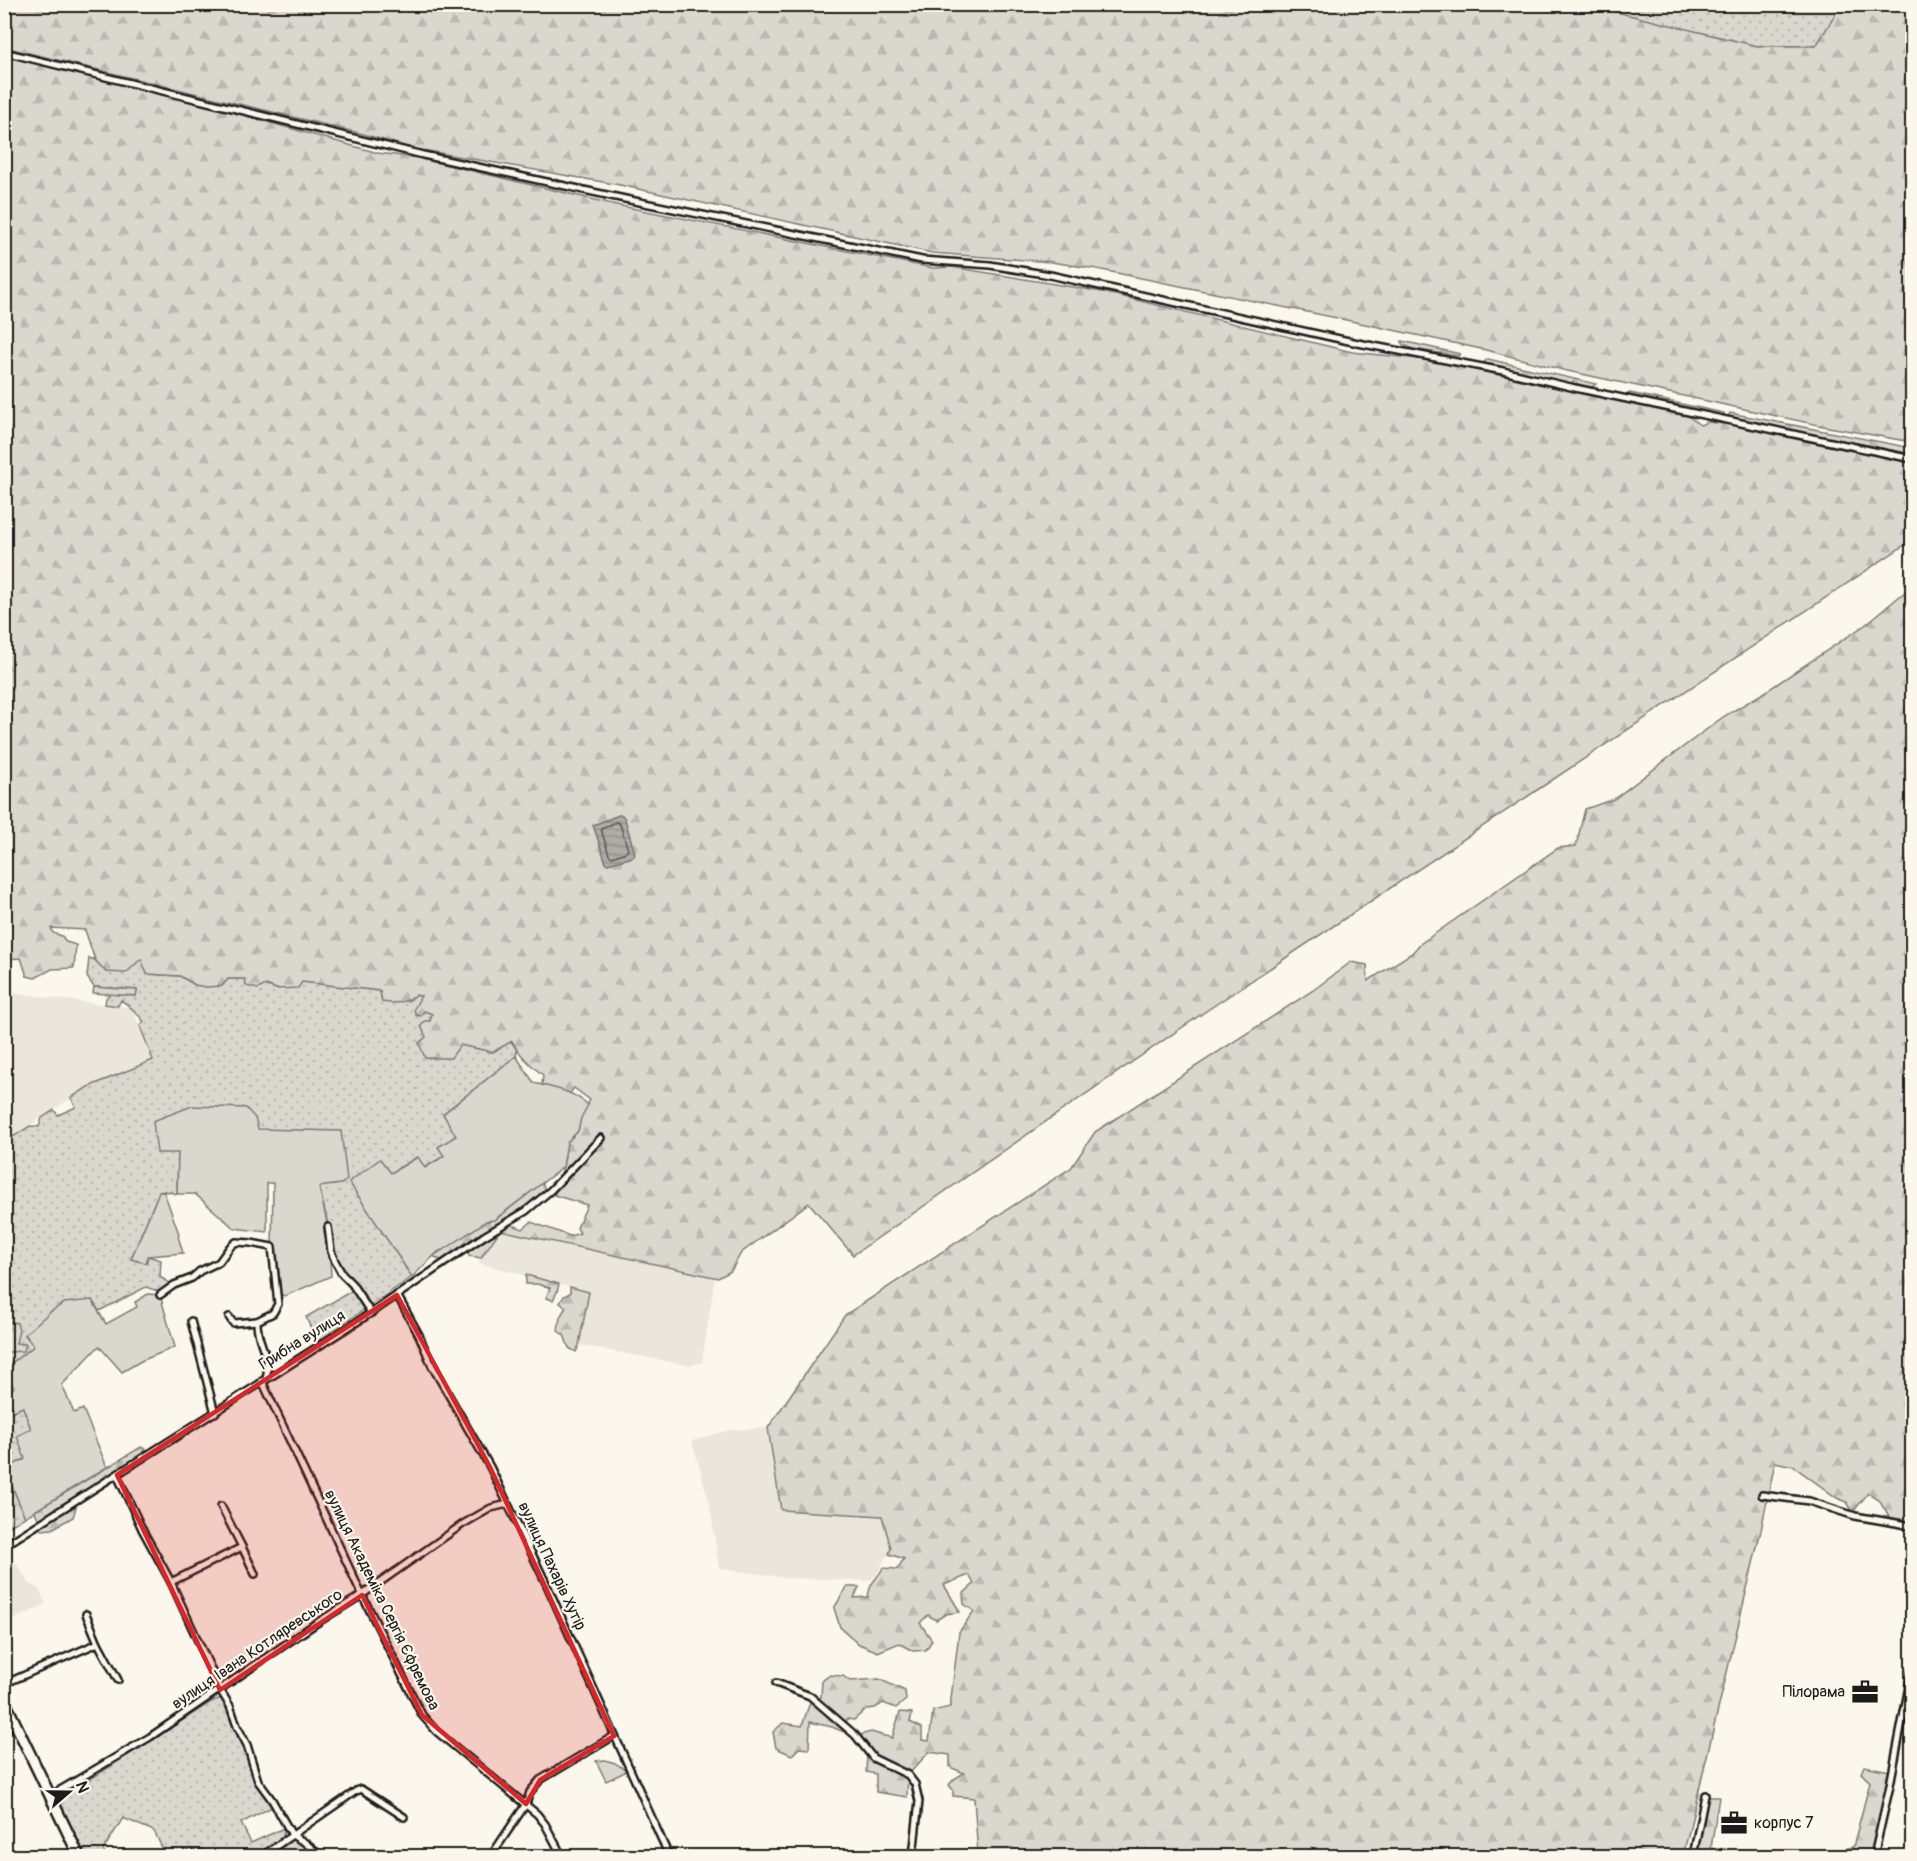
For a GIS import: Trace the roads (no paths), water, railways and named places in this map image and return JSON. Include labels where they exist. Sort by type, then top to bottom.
[{"type":"main road","points":[[4,1700],[79,1857]]},
{"type":"street","points":[[4,52],[423,155],[625,199],[922,260],[990,265],[1050,275],[1358,343],[1503,371],[1912,459]]},
{"type":"street","name":"Грибна вулиця","points":[[4,1546],[371,1313],[484,1236],[526,1211],[551,1190],[601,1138]]},
{"type":"street","points":[[328,1227],[333,1257],[342,1274],[352,1284],[371,1313]]},
{"type":"street","points":[[160,1295],[219,1262],[236,1242],[272,1247],[278,1304],[273,1313],[256,1321],[233,1323],[229,1317]]},
{"type":"street","name":"вулиця Пахарів Хутір","points":[[397,1295],[419,1335],[432,1366],[490,1467],[508,1504],[669,1857]]},
{"type":"street","points":[[191,1321],[215,1413]]},
{"type":"street","points":[[256,1321],[269,1366],[264,1380]]},
{"type":"street","points":[[269,1366],[278,1371]]},
{"type":"street","name":"вулиця Академіка Сергія Єфремова","points":[[264,1380],[363,1595],[424,1718],[437,1732],[526,1804],[546,1824],[562,1857]]},
{"type":"street","points":[[117,1475],[142,1529],[171,1582],[220,1690],[232,1710],[248,1747],[258,1781],[292,1835],[321,1857]]},
{"type":"street","points":[[1762,1495],[1809,1501],[1856,1516],[1912,1527]]},
{"type":"street","name":"вулиця Івана Котляревського","points":[[50,1796],[150,1737],[315,1624],[363,1595],[463,1524],[491,1508],[508,1504]]},
{"type":"street","points":[[221,1506],[255,1574]]},
{"type":"street","points":[[171,1582],[242,1547]]},
{"type":"street","points":[[86,1614],[118,1680]]},
{"type":"street","points":[[4,1684],[98,1642]]},
{"type":"street","points":[[1874,1857],[1912,1671]]},
{"type":"street","points":[[776,1683],[810,1696],[855,1735],[873,1758],[908,1775],[915,1784],[919,1801],[913,1857]]},
{"type":"street","points":[[1906,1702],[1912,1697]]},
{"type":"street","points":[[491,1857],[526,1804],[530,1792],[540,1780],[614,1736]]},
{"type":"street","points":[[262,1857],[361,1789],[404,1817]]},
{"type":"street","points":[[1693,1857],[1705,1795]]},
{"type":"water","points":[[619,815],[625,819],[635,854],[633,857],[608,864],[593,825]]},
{"type":"place","name":"Пілорама","points":[[1865,1692]]},
{"type":"place","name":"корпус 7","points":[[1734,1823]]}]
